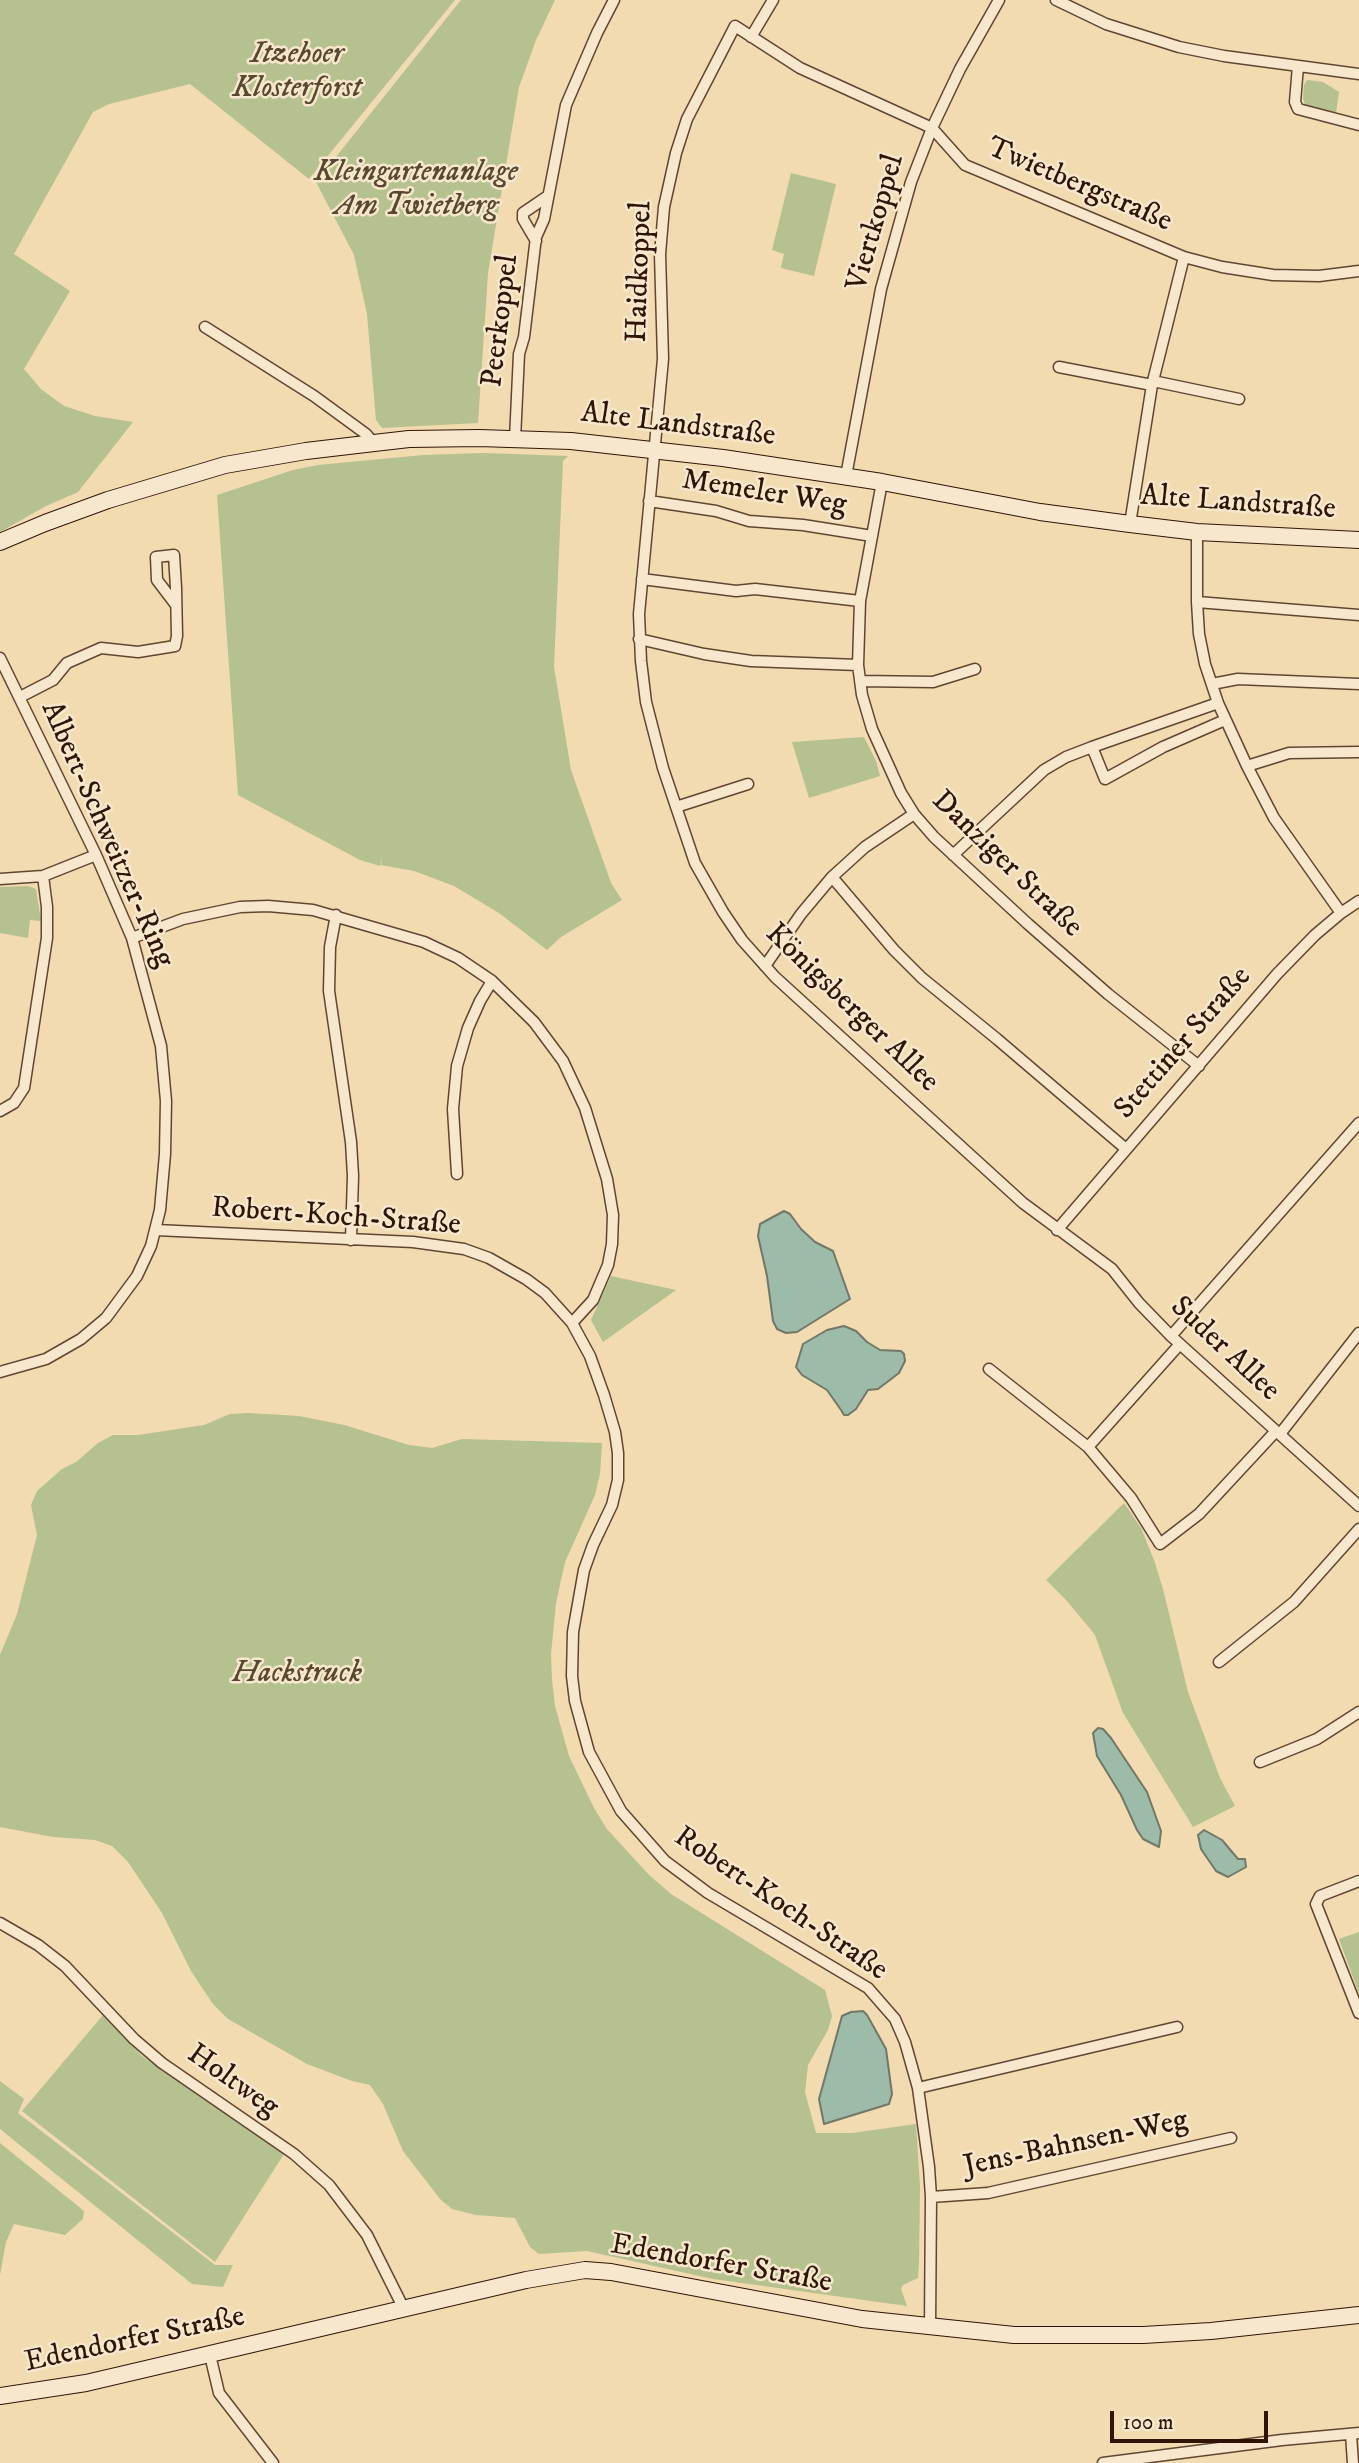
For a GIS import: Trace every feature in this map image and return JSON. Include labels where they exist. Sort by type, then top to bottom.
[{"type":"street","points":[[604,0],[607,13]]},
{"type":"street","name":"Peerkoppel","points":[[515,439],[519,355],[524,337],[536,241],[544,219],[567,100],[614,0]]},
{"type":"street","points":[[751,37],[773,0]]},
{"type":"street","name":"Viertkoppel","points":[[846,476],[884,279],[908,192],[932,128],[968,53],[999,0]]},
{"type":"street","points":[[1056,0],[1106,24],[1170,45],[1224,56],[1359,74]]},
{"type":"street","name":"Twietbergstraße","points":[[735,26],[800,68],[932,128],[965,165],[1184,257],[1236,270],[1273,275],[1319,276],[1359,271]]},
{"type":"street","name":"Haidkoppel","points":[[656,450],[664,351],[660,245],[667,193],[687,119],[735,26]]},
{"type":"street","points":[[1298,66],[1295,102],[1297,107],[1302,111],[1359,125]]},
{"type":"street","points":[[536,241],[523,219],[523,212],[548,196]]},
{"type":"street","points":[[1130,524],[1153,383],[1184,257]]},
{"type":"street","points":[[205,327],[314,396],[366,434],[374,443]]},
{"type":"street","points":[[1059,367],[1239,399]]},
{"type":"street","name":"Alte Landstraße","points":[[0,542],[101,503],[214,468],[306,451],[409,439],[571,441],[656,450],[846,476],[1040,512],[1130,524],[1197,532],[1359,540]]},
{"type":"street","name":"Königsberger Allee","points":[[656,450],[642,579],[639,639],[642,678],[651,726],[695,863],[742,940],[765,966],[1023,1203],[1057,1230]]},
{"type":"street","name":"Danziger Straße","points":[[882,482],[860,601],[858,666],[872,729],[893,778],[914,814],[953,855],[1065,958],[1199,1066]]},
{"type":"street","name":"Memeler Weg","points":[[649,501],[716,511],[749,521],[803,525],[872,536]]},
{"type":"street","points":[[1197,532],[1196,603],[1201,643],[1218,703],[1274,818],[1341,913]]},
{"type":"street","points":[[642,579],[860,601]]},
{"type":"street","points":[[1196,603],[1359,615]]},
{"type":"street","points":[[20,697],[53,680],[67,663],[101,648],[138,652],[175,646],[176,605]]},
{"type":"street","points":[[639,639],[704,654],[751,661],[858,666]]},
{"type":"street","name":"Albert-Schweitzer-Ring","points":[[0,658],[96,855],[132,938],[161,1046],[166,1101],[163,1186],[156,1230],[137,1276],[99,1325],[74,1344],[47,1359],[0,1372]]},
{"type":"street","points":[[860,681],[933,682],[975,669]]},
{"type":"street","points":[[1212,684],[1235,679],[1359,684]]},
{"type":"street","points":[[953,855],[1044,770],[1066,757],[1218,703]]},
{"type":"street","points":[[1092,747],[1105,779],[1163,747],[1225,720]]},
{"type":"street","points":[[1247,766],[1272,756],[1289,753],[1359,752]]},
{"type":"street","points":[[676,807],[748,785]]},
{"type":"street","points":[[765,966],[801,914],[832,877],[865,847],[914,814]]},
{"type":"street","points":[[0,879],[43,876],[96,855]]},
{"type":"street","points":[[0,1111],[14,1103],[24,1088],[47,938],[43,876]]},
{"type":"street","points":[[832,877],[894,950],[922,978],[1126,1149]]},
{"type":"street","name":"Stettiner Straße","points":[[1057,1230],[1276,974],[1315,935],[1359,901]]},
{"type":"street","points":[[132,938],[183,919],[240,907],[283,907],[336,915],[424,942],[457,958],[492,981],[534,1022],[563,1061],[585,1108],[607,1179],[612,1215],[612,1244],[608,1265],[593,1300],[572,1323]]},
{"type":"street","points":[[336,915],[330,947],[329,991],[351,1142],[351,1240]]},
{"type":"street","points":[[457,1174],[453,1109],[457,1066],[471,1021],[492,981]]},
{"type":"street","points":[[1088,1447],[1359,1123]]},
{"type":"street","name":"Robert-Koch-Straße","points":[[156,1230],[433,1244],[464,1249],[514,1271],[540,1288],[572,1323],[590,1356],[600,1382],[615,1432],[618,1453],[618,1480],[612,1505],[584,1570],[573,1632],[572,1676],[575,1701],[589,1752],[621,1811],[664,1861],[708,1893],[846,1973],[877,1996],[895,2019],[918,2088],[931,2197],[930,2327]]},
{"type":"street","name":"Suder Allee","points":[[1057,1230],[1112,1269],[1139,1303],[1175,1340],[1359,1506]]},
{"type":"street","points":[[989,1369],[1088,1447],[1118,1480],[1160,1544],[1199,1514],[1278,1432],[1359,1333]]},
{"type":"street","points":[[1219,1662],[1294,1602],[1359,1529]]},
{"type":"street","points":[[1260,1762],[1318,1739],[1359,1712]]},
{"type":"street","points":[[1359,1881],[1320,1896],[1316,1904],[1359,2013]]},
{"type":"street","name":"Holtweg","points":[[0,1923],[38,1945],[65,1966],[150,2054],[294,2154],[321,2177],[367,2235],[404,2309]]},
{"type":"street","points":[[918,2088],[1177,2027]]},
{"type":"street","name":"Jens-Bahnsen-Weg","points":[[931,2197],[988,2193],[1231,2138]]},
{"type":"street","name":"Edendorfer Straße","points":[[0,2396],[86,2383],[526,2280],[592,2270],[862,2319],[1014,2335],[1211,2331],[1359,2315]]},
{"type":"street","points":[[209,2355],[219,2393],[273,2463]]},
{"type":"street","points":[[1103,2463],[1355,2433],[1353,2463]]},
{"type":"green space","name":"Itzehoer Klosterforst","points":[[0,0],[455,0],[309,179],[190,84],[109,104],[93,112],[14,254],[70,291],[24,369],[41,389],[64,406],[95,416],[133,422],[78,492],[46,506],[0,532]]},
{"type":"green space","name":"Kleingartenanlage Am Twietberg","points":[[461,0],[555,0],[536,40],[519,87],[488,273],[478,423],[382,428],[376,420],[367,314],[354,255],[316,182]]},
{"type":"green space","points":[[1307,80],[1323,82],[1339,92],[1336,113],[1305,105],[1304,85]]},
{"type":"green space","points":[[791,173],[836,184],[814,276],[781,268],[784,254],[772,250]]},
{"type":"green space","points":[[484,453],[568,456],[563,461],[554,667],[571,770],[611,883],[622,900],[561,937],[547,950],[499,913],[454,886],[414,871],[381,865],[382,856],[380,866],[360,860],[238,795],[217,495],[293,470],[318,465],[423,455]]},
{"type":"green space","points":[[864,737],[880,776],[809,798],[792,742]]},
{"type":"green space","points":[[28,886],[36,889],[41,921],[30,920],[28,938],[0,933],[0,887]]},
{"type":"green space","points":[[611,1276],[676,1290],[603,1342],[591,1320]]},
{"type":"green space","name":"Hackstruck","points":[[230,1414],[299,1416],[344,1425],[409,1445],[432,1448],[462,1439],[602,1443],[600,1474],[595,1495],[565,1562],[556,1603],[551,1654],[552,1680],[555,1706],[569,1756],[607,1829],[649,1875],[671,1894],[825,1990],[832,2016],[828,2030],[808,2065],[805,2092],[816,2133],[852,2133],[916,2124],[920,2186],[919,2262],[918,2278],[903,2285],[901,2289],[907,2306],[713,2279],[587,2251],[539,2254],[530,2247],[515,2218],[476,2215],[452,2209],[440,2199],[403,2151],[383,2104],[370,2085],[307,2064],[228,2019],[213,2004],[191,1971],[162,1913],[128,1862],[112,1846],[95,1840],[53,1837],[0,1827],[0,1655],[17,1614],[37,1535],[31,1505],[37,1491],[62,1469],[113,1435],[138,1435],[204,1425]]},
{"type":"green space","points":[[1124,1503],[1141,1528],[1154,1560],[1188,1692],[1220,1778],[1235,1806],[1193,1827],[1123,1713],[1095,1635],[1046,1580]]},
{"type":"green space","points":[[1359,1932],[1359,1994],[1339,1939]]},
{"type":"green space","points":[[103,2015],[142,2056],[284,2154],[215,2262],[22,2111]]},
{"type":"green space","points":[[0,2081],[24,2099],[18,2113],[215,2265],[233,2265],[223,2287],[192,2284],[0,2129]]},
{"type":"green space","points":[[0,2143],[84,2211],[83,2219],[65,2235],[14,2224],[6,2242],[0,2275]]},
{"type":"shaded area","points":[[784,1211],[790,1214],[815,1242],[833,1251],[850,1299],[797,1332],[786,1333],[777,1329],[773,1321],[758,1236],[760,1224]]},
{"type":"shaded area","points":[[844,1326],[856,1331],[880,1350],[901,1351],[905,1361],[899,1373],[878,1389],[868,1390],[856,1409],[848,1415],[844,1415],[827,1390],[802,1375],[796,1367],[803,1344],[827,1330]]},
{"type":"shaded area","points":[[1098,1728],[1103,1729],[1111,1738],[1147,1792],[1161,1831],[1159,1847],[1143,1839],[1097,1756],[1093,1733]]},
{"type":"shaded area","points":[[1204,1830],[1222,1840],[1238,1859],[1245,1859],[1246,1867],[1228,1877],[1216,1871],[1201,1849],[1198,1835]]},
{"type":"shaded area","points":[[863,2011],[886,2049],[892,2094],[889,2104],[824,2124],[819,2099],[842,2016]]}]
